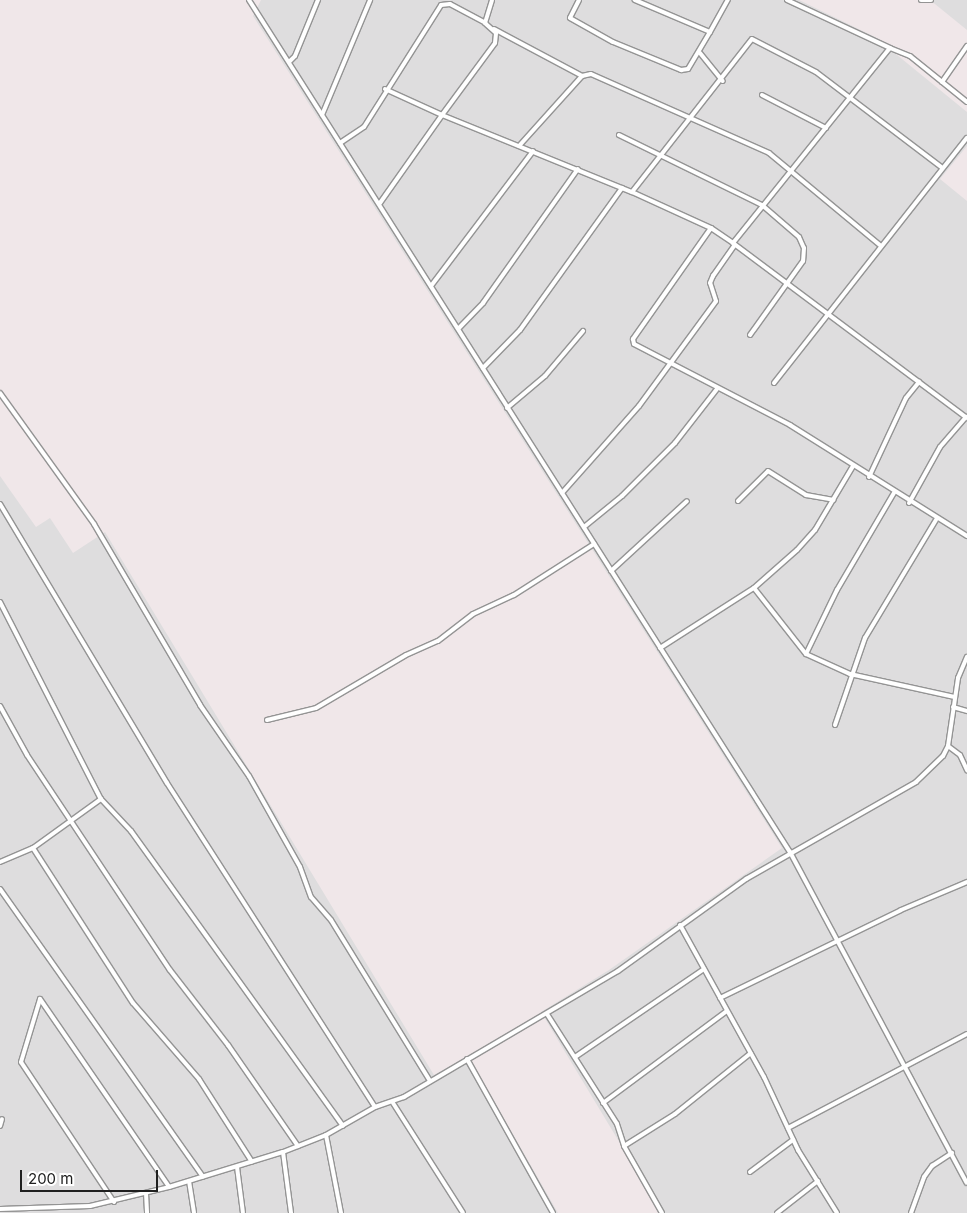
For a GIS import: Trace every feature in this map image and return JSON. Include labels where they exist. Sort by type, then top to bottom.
[{"type":"street","points":[[249,0],[290,61],[322,115],[459,328],[507,408],[790,852],[967,1183]]},
{"type":"street","points":[[290,61],[295,56],[318,0]]},
{"type":"street","points":[[322,115],[370,0]]},
{"type":"street","points":[[485,23],[492,0]]},
{"type":"street","points":[[579,0],[570,18],[612,42],[681,70],[688,69],[700,53],[728,0]]},
{"type":"street","points":[[635,0],[710,32]]},
{"type":"street","points":[[787,0],[890,48],[902,50],[967,102]]},
{"type":"street","points":[[921,0],[931,0]]},
{"type":"street","points":[[340,143],[364,127],[385,89],[441,5],[450,4],[492,28],[517,38],[582,76],[596,76],[769,154],[791,169],[880,245]]},
{"type":"street","points":[[380,203],[495,43],[496,33],[492,28]]},
{"type":"street","points":[[632,192],[723,80],[746,42],[752,39],[816,72],[852,96],[941,167]]},
{"type":"street","points":[[942,82],[967,46]]},
{"type":"street","points":[[562,493],[639,406],[668,363],[716,301],[710,283],[734,244],[762,205],[890,48]]},
{"type":"street","points":[[700,53],[723,80]]},
{"type":"street","points":[[519,146],[582,76]]},
{"type":"street","points":[[385,89],[442,115],[632,192],[711,228],[966,418],[940,447],[909,503]]},
{"type":"street","points":[[762,95],[826,128]]},
{"type":"street","points":[[619,135],[659,157],[762,205],[790,225],[804,248],[803,261],[750,335]]},
{"type":"street","points":[[774,382],[828,317],[880,245],[941,167],[967,138]]},
{"type":"street","points":[[431,286],[533,151]]},
{"type":"street","points":[[459,328],[483,303],[578,169]]},
{"type":"street","points":[[483,368],[520,330],[622,188]]},
{"type":"street","points":[[711,228],[634,338],[638,347],[790,425],[936,520],[967,536]]},
{"type":"street","points":[[507,408],[544,376],[583,331]]},
{"type":"street","points":[[869,477],[906,398],[919,382]]},
{"type":"street","points":[[584,527],[622,496],[675,443],[717,389]]},
{"type":"street","points":[[0,393],[94,524],[200,704],[249,776],[300,866],[311,897],[331,920],[430,1081]]},
{"type":"street","points":[[660,648],[754,588],[798,550],[834,500],[853,466]]},
{"type":"street","points":[[738,500],[768,471],[806,495],[834,500]]},
{"type":"street","points":[[806,654],[837,590],[894,493]]},
{"type":"street","points":[[611,571],[686,501]]},
{"type":"street","points":[[0,504],[167,783],[375,1107]]},
{"type":"street","points":[[835,725],[850,674],[865,638],[936,520]]},
{"type":"street","points":[[267,720],[316,708],[406,655],[438,641],[473,614],[514,595],[594,544]]},
{"type":"street","points":[[754,588],[806,654],[850,674],[954,697]]},
{"type":"street","points":[[0,602],[101,799],[131,831],[343,1126]]},
{"type":"street","points":[[0,1209],[90,1206],[170,1188],[283,1152],[326,1135],[375,1107],[393,1103],[618,971],[680,925],[790,852],[916,782],[943,756],[948,746],[954,697],[967,657]]},
{"type":"street","points":[[0,706],[27,755],[170,970],[228,1045],[298,1146]]},
{"type":"street","points":[[953,707],[967,710]]},
{"type":"street","points":[[948,746],[960,755],[967,770]]},
{"type":"street","points":[[0,862],[33,848],[72,822],[101,799]]},
{"type":"street","points":[[33,848],[133,1003],[199,1079],[252,1162]]},
{"type":"street","points":[[720,998],[836,941],[967,882]]},
{"type":"street","points":[[0,888],[203,1177]]},
{"type":"street","points":[[680,925],[728,1011],[793,1140],[837,1213]]},
{"type":"street","points":[[575,1058],[704,969]]},
{"type":"street","points":[[114,1202],[21,1062],[40,999],[170,1188]]},
{"type":"street","points":[[603,1103],[728,1011]]},
{"type":"street","points":[[547,1014],[617,1124],[624,1146],[662,1213]]},
{"type":"street","points":[[788,1128],[906,1068],[967,1034]]},
{"type":"street","points":[[624,1146],[675,1114],[750,1053]]},
{"type":"street","points":[[467,1059],[553,1213]]},
{"type":"street","points":[[393,1103],[462,1213]]},
{"type":"street","points":[[0,1126],[2,1119]]},
{"type":"street","points":[[326,1135],[341,1213]]},
{"type":"street","points":[[750,1172],[793,1140]]},
{"type":"street","points":[[283,1152],[291,1213]]},
{"type":"street","points":[[911,1213],[924,1177],[932,1166],[952,1153]]},
{"type":"street","points":[[236,1167],[243,1213]]},
{"type":"street","points":[[189,1181],[194,1213]]},
{"type":"street","points":[[776,1213],[818,1181]]},
{"type":"street","points":[[146,1193],[147,1213]]},
{"type":"shaded area","points":[[261,0],[799,0],[875,37],[967,112],[967,146],[940,179],[967,201],[967,1213],[662,1213],[541,1012],[609,970],[782,848],[253,16]]},
{"type":"shaded area","points":[[930,0],[967,0],[967,30]]},
{"type":"shaded area","points":[[0,476],[36,527],[50,518],[73,553],[105,532],[434,1075],[468,1056],[558,1213],[0,1213]]}]
